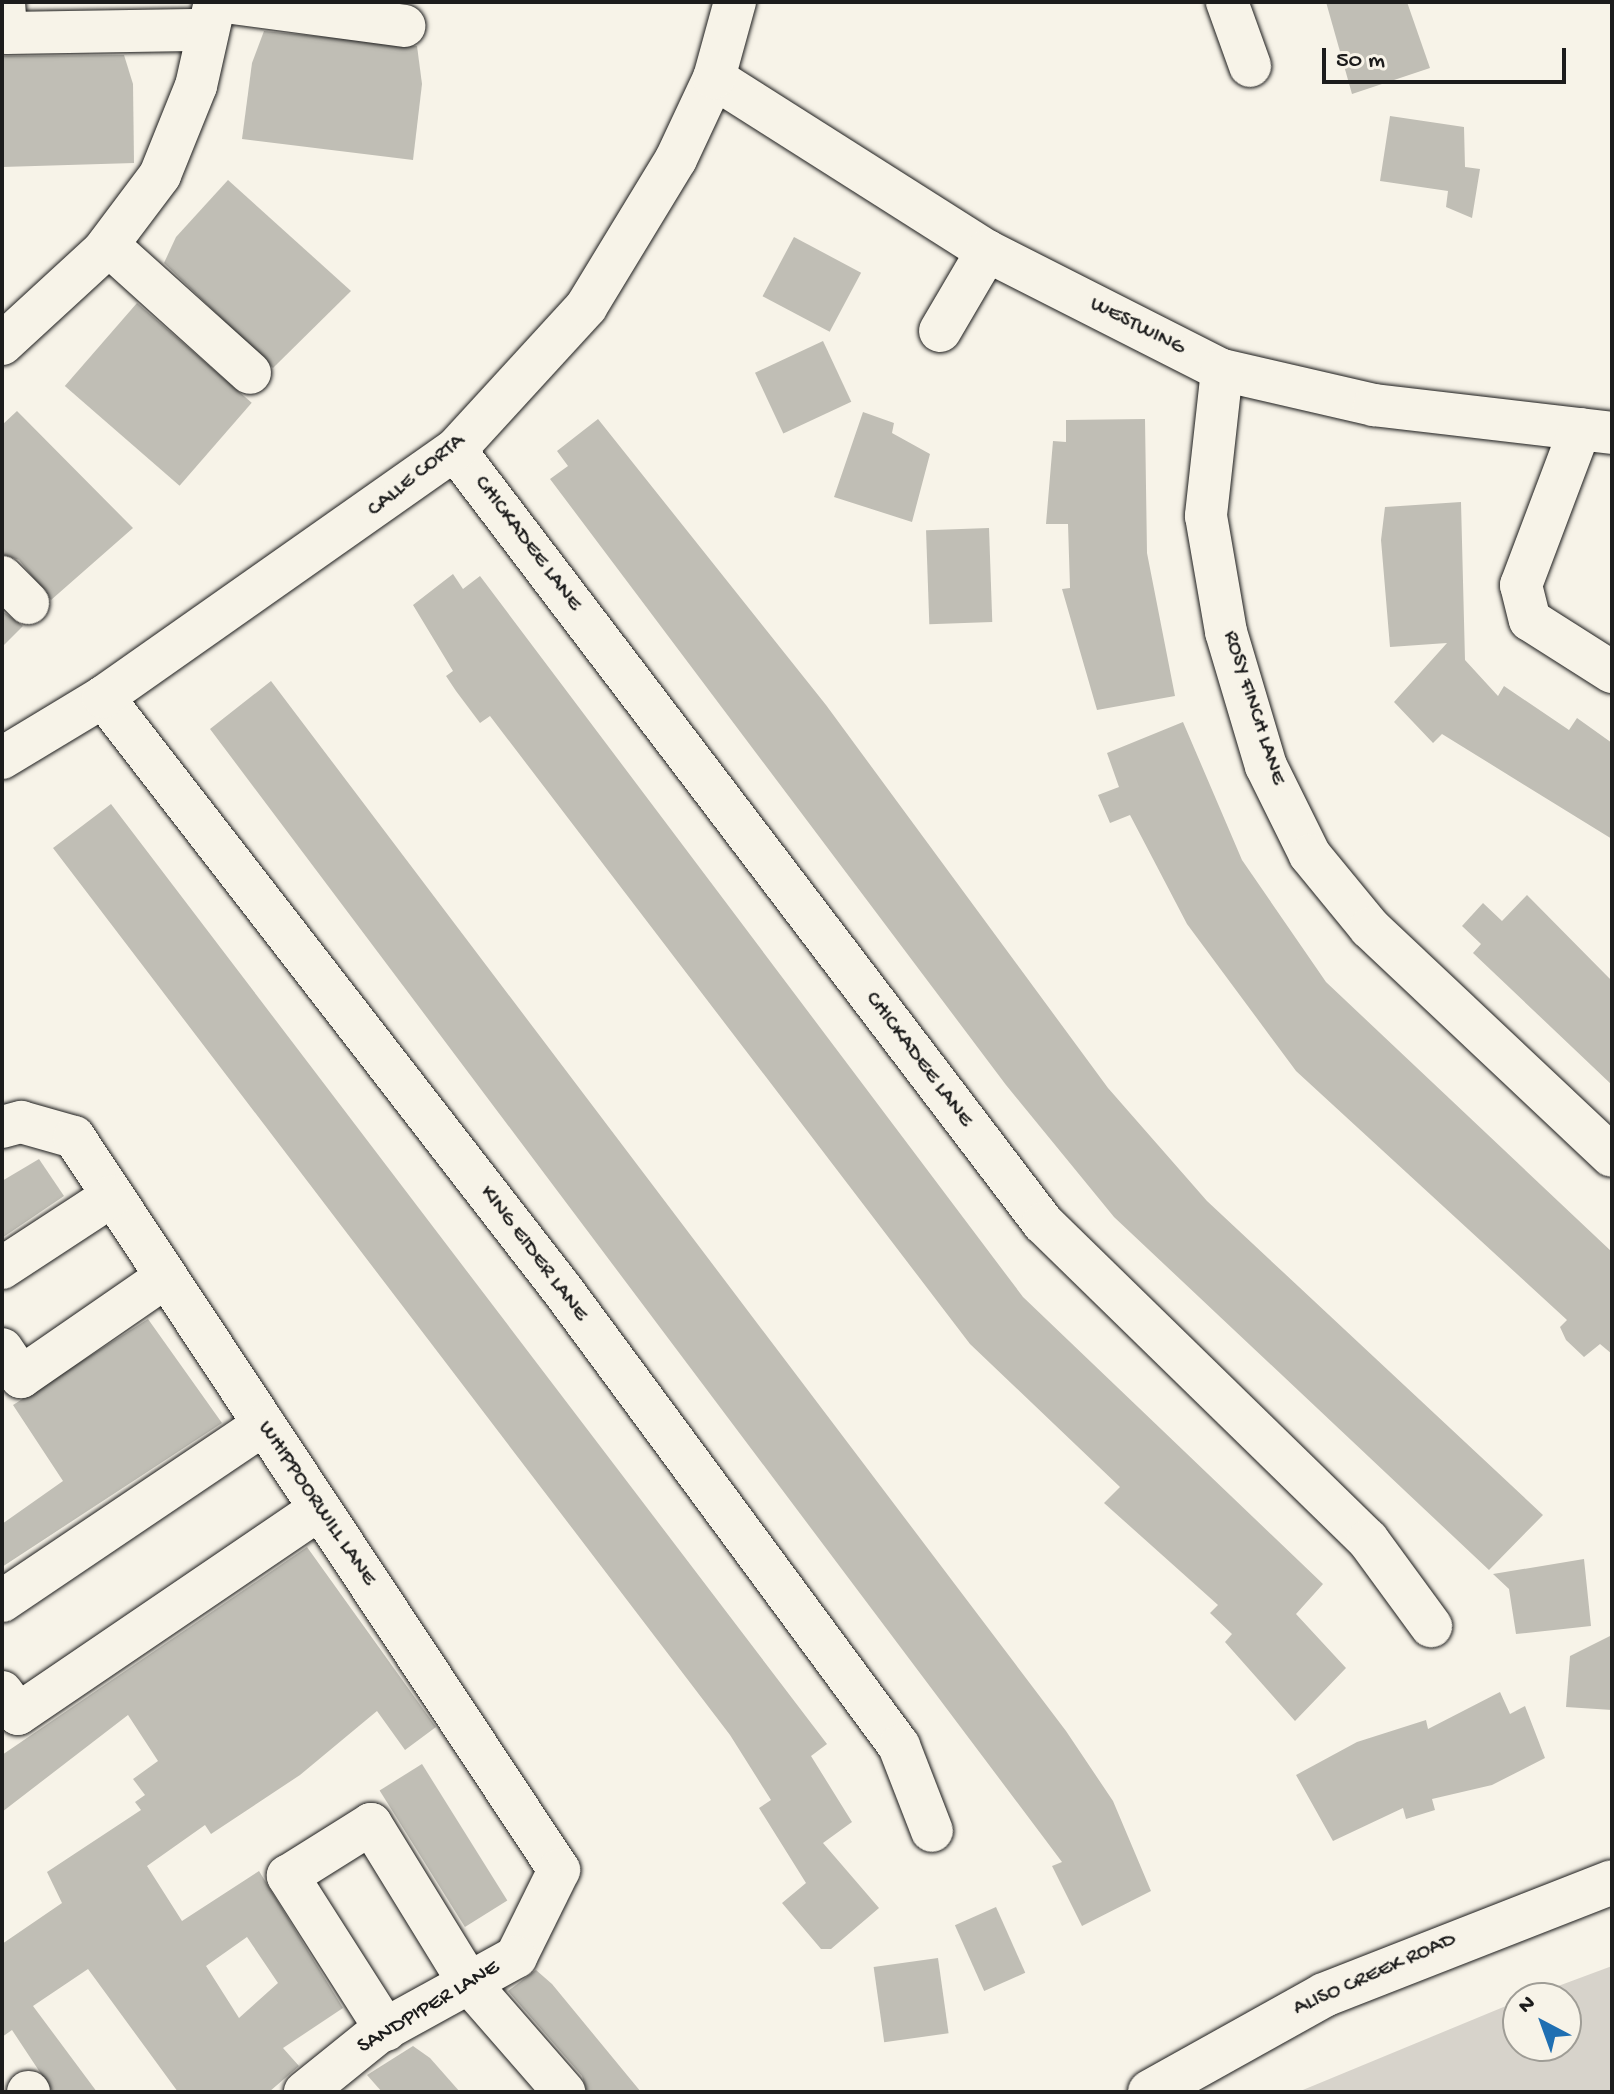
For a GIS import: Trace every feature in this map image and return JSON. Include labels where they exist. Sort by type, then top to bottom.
[{"type":"main road","name":"ALISO CREEK ROAD","points":[[1150,2092],[1324,1995],[1612,1882]]},
{"type":"street","points":[[4,2],[6,33],[216,11],[404,26]]},
{"type":"street","name":"CALLE CORTA","points":[[2,758],[103,697],[455,450],[586,307],[676,159],[714,78],[735,2]]},
{"type":"street","points":[[1227,2],[1250,66]]},
{"type":"street","points":[[2,344],[108,245],[160,175],[196,86],[216,11]]},
{"type":"street","name":"WESTWING","points":[[714,78],[987,251],[1222,370],[1374,405],[1596,431]]},
{"type":"street","points":[[108,245],[250,373]]},
{"type":"street","points":[[940,331],[987,251]]},
{"type":"street","name":"ROSY FINCH LANE","points":[[1222,370],[1206,516],[1226,632],[1266,766],[1310,855],[1370,928],[1612,1156]]},
{"type":"street","points":[[1596,431],[1521,585],[1530,620],[1612,672]]},
{"type":"street","name":"CHICKADEE LANE","points":[[455,450],[1043,1223],[1368,1540],[1431,1626]]},
{"type":"street","name":"KING EIDER LANE","points":[[103,697],[561,1288],[899,1746],[932,1831]]},
{"type":"street","name":"WHIPPOORWILL LANE","points":[[2,1127],[21,1122],[74,1137],[559,1870]]},
{"type":"street","points":[[2,1268],[112,1196]]},
{"type":"street","points":[[2,1349],[21,1377],[166,1277]]},
{"type":"street","points":[[2,1601],[264,1424]]},
{"type":"street","points":[[2,1692],[18,1714],[320,1509]]},
{"type":"street","points":[[386,2030],[288,1876],[371,1824],[469,1983],[564,2092]]},
{"type":"street","name":"SANDPIPER LANE","points":[[305,2092],[386,2030],[516,1957],[559,1870]]},
{"type":"shaded area","points":[[1612,1966],[1612,2092],[1298,2092],[1502,2008],[1502,2062],[1582,2062],[1582,1982],[1569,1982]]},
{"type":"building","points":[[1326,2],[1407,2],[1430,68],[1352,94]]},
{"type":"building","points":[[264,31],[417,46],[422,84],[413,160],[242,139],[252,63]]},
{"type":"building","points":[[124,55],[133,84],[134,163],[2,167],[2,56]]},
{"type":"building","points":[[1390,116],[1464,127],[1465,167],[1480,169],[1472,218],[1446,207],[1448,191],[1380,181]]},
{"type":"building","points":[[228,180],[351,291],[273,368],[164,263],[176,237]]},
{"type":"building","points":[[794,237],[861,273],[830,332],[763,296]]},
{"type":"building","points":[[137,303],[252,403],[180,486],[65,386]]},
{"type":"building","points":[[823,341],[851,402],[783,433],[755,373]]},
{"type":"building","points":[[17,411],[133,528],[51,600],[19,560],[2,554],[2,425]]},
{"type":"building","points":[[863,412],[894,423],[892,433],[930,454],[912,522],[834,497]]},
{"type":"building","points":[[598,419],[826,705],[1108,1088],[1207,1201],[1543,1515],[1489,1570],[1114,1217],[1006,1085],[550,479],[568,466],[557,451]]},
{"type":"building","points":[[1145,419],[1147,553],[1175,696],[1097,710],[1062,589],[1070,588],[1068,524],[1046,524],[1053,441],[1066,442],[1066,420]]},
{"type":"building","points":[[1461,502],[1465,660],[1498,696],[1504,686],[1569,730],[1577,718],[1612,743],[1612,839],[1442,734],[1433,743],[1394,702],[1447,643],[1390,647],[1381,540],[1385,507]]},
{"type":"building","points":[[989,528],[992,622],[929,624],[926,530]]},
{"type":"building","points":[[453,574],[463,589],[480,576],[1023,1297],[1323,1584],[1296,1614],[1346,1668],[1295,1721],[1225,1642],[1232,1634],[1210,1613],[1218,1605],[1104,1503],[1120,1487],[970,1344],[490,716],[480,723],[456,691],[446,676],[453,671],[413,605]]},
{"type":"building","points":[[2,611],[23,626],[2,647]]},
{"type":"building","points":[[271,681],[1066,1731],[1113,1801],[1151,1891],[1082,1926],[1052,1866],[1062,1862],[210,729]]},
{"type":"building","points":[[1183,722],[1242,860],[1326,982],[1612,1252],[1612,1354],[1600,1344],[1584,1357],[1566,1340],[1560,1327],[1567,1320],[1296,1071],[1187,924],[1130,815],[1110,823],[1098,795],[1119,787],[1107,753]]},
{"type":"building","points":[[111,804],[827,1744],[811,1756],[852,1822],[823,1843],[879,1908],[831,1949],[821,1949],[782,1903],[806,1883],[759,1808],[771,1800],[730,1735],[53,848]]},
{"type":"building","points":[[1527,895],[1612,981],[1612,1085],[1473,953],[1481,944],[1462,926],[1483,903],[1502,921]]},
{"type":"building","points":[[39,1159],[64,1196],[2,1238],[2,1181]]},
{"type":"building","points":[[148,1319],[222,1423],[2,1567],[2,1524],[63,1481],[13,1405]]},
{"type":"building","points":[[307,1547],[436,1727],[405,1750],[377,1711],[300,1775],[211,1834],[205,1825],[147,1866],[182,1921],[259,1871],[343,2008],[283,2048],[299,2066],[269,2092],[178,2092],[88,1969],[33,2006],[97,2092],[53,2092],[12,2030],[2,2037],[2,1944],[62,1903],[47,1872],[141,1810],[135,1802],[145,1795],[133,1779],[158,1761],[128,1715],[2,1812],[2,1755]],"holes":[[[247,1937],[278,1983],[239,2018],[206,1966]]]},
{"type":"building","points":[[1584,1559],[1591,1626],[1516,1634],[1509,1589],[1493,1574]]},
{"type":"building","points":[[1612,1635],[1612,1710],[1566,1707],[1570,1656]]},
{"type":"building","points":[[1500,1692],[1510,1714],[1525,1706],[1545,1758],[1492,1785],[1432,1799],[1435,1810],[1406,1819],[1403,1808],[1333,1841],[1296,1775],[1357,1742],[1426,1720],[1428,1729]]},
{"type":"building","points":[[422,1764],[507,1901],[465,1927],[380,1790]]},
{"type":"building","points":[[996,1907],[1025,1973],[984,1991],[955,1925]]},
{"type":"building","points":[[938,1958],[949,2033],[884,2042],[874,1967]]},
{"type":"building","points":[[536,1970],[552,1984],[641,2092],[587,2092],[582,2076],[508,1991]]},
{"type":"building","points":[[413,2046],[430,2058],[460,2092],[382,2092],[367,2075]]}]
